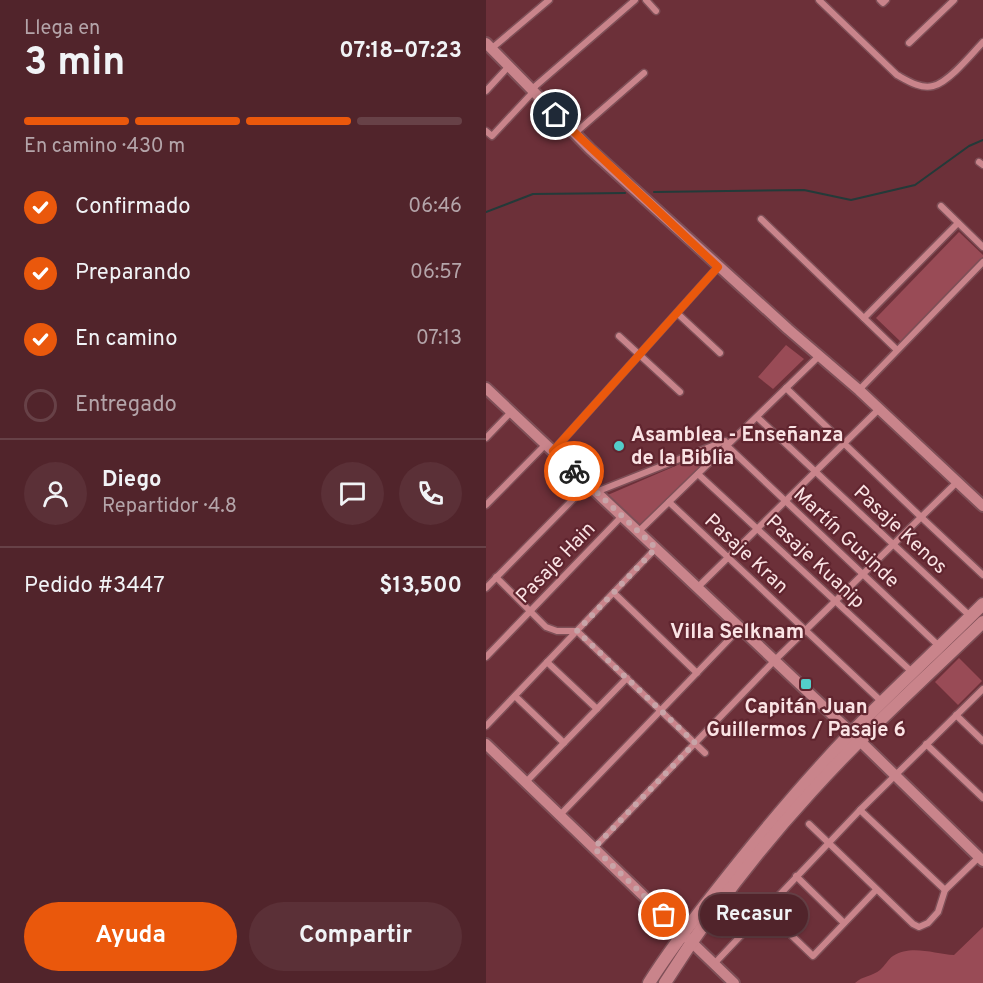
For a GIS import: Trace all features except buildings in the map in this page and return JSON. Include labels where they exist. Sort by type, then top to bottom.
[{"type":"main road","points":[[856,736],[944,651],[983,604]]},
{"type":"main road","points":[[649,983],[812,790],[882,702],[912,672],[983,622]]},
{"type":"main road","points":[[665,983],[687,938]]},
{"type":"street","points":[[549,0],[489,46],[574,134],[718,267],[859,390],[983,506]]},
{"type":"street","points":[[489,134],[533,90],[635,0]]},
{"type":"street","points":[[646,0],[656,11]]},
{"type":"street","points":[[819,0],[897,75],[909,82],[933,86],[947,79],[983,42]]},
{"type":"street","points":[[909,43],[954,0]]},
{"type":"street","points":[[486,91],[509,66]]},
{"type":"street","points":[[574,134],[644,73]]},
{"type":"street","points":[[941,206],[983,247]]},
{"type":"street","points":[[761,219],[897,350]]},
{"type":"street","points":[[864,318],[958,223]]},
{"type":"street","points":[[859,390],[983,261]]},
{"type":"street","points":[[486,505],[549,448],[639,355],[718,267]]},
{"type":"street","points":[[677,313],[720,353]]},
{"type":"street","points":[[619,336],[680,392]]},
{"type":"street","points":[[638,532],[698,474],[725,444],[737,436],[819,356]]},
{"type":"street","points":[[486,388],[982,857],[945,890],[938,912],[928,923],[919,927],[876,890],[809,824]]},
{"type":"street","points":[[786,388],[983,574]]},
{"type":"street","points":[[698,587],[879,409]]},
{"type":"street","points":[[486,438],[511,412]]},
{"type":"street","name":"Pasaje Kenos","points":[[757,417],[971,616]]},
{"type":"street","points":[[486,588],[592,488],[725,444]]},
{"type":"street","name":"Martín Gusinde","points":[[725,444],[944,651]]},
{"type":"street","name":"Pasaje Kuanip","points":[[698,474],[912,672]]},
{"type":"street","points":[[594,848],[775,660],[957,482]]},
{"type":"street","name":"Pasaje Kran","points":[[669,502],[882,702]]},
{"type":"street","name":"Pasaje Hain","points":[[486,657],[622,516]]},
{"type":"street","points":[[486,726],[656,548]]},
{"type":"street","points":[[496,577],[546,627],[551,630],[577,631],[705,753]]},
{"type":"street","points":[[614,593],[697,673]]},
{"type":"street","points":[[560,815],[740,628]]},
{"type":"street","points":[[547,662],[597,709]]},
{"type":"street","points":[[526,782],[627,678]]},
{"type":"street","points":[[714,963],[860,810],[983,689]]},
{"type":"street","points":[[514,696],[564,743]]},
{"type":"street","points":[[956,715],[983,741]]},
{"type":"street","points":[[486,744],[734,983]]},
{"type":"street","points":[[926,744],[983,798]]},
{"type":"street","points":[[860,810],[945,890]]},
{"type":"street","points":[[796,876],[844,923]]},
{"type":"street","points":[[765,910],[813,956],[876,890]]},
{"type":"shaded area","points":[[959,232],[983,257],[901,342],[876,318]]},
{"type":"shaded area","points":[[786,345],[804,359],[773,389],[758,377]]},
{"type":"shaded area","points":[[722,446],[636,531],[603,497]]},
{"type":"shaded area","points":[[959,658],[982,681],[958,705],[935,682]]},
{"type":"shaded area","points":[[983,927],[983,983],[855,983],[877,972],[891,957],[900,952],[915,950],[954,955]]},
{"type":"waterway","points":[[654,192],[804,190],[851,200],[915,185],[969,146],[983,140]]},
{"type":"waterway","points":[[486,212],[533,194],[625,193]]},
{"type":"way so far","points":[[574,471],[656,548],[577,631],[695,743],[594,848],[664,915]]},
{"type":"place","name":"Asamblea - Enseñanza de la Biblia","points":[[619,446]]},
{"type":"place","name":"Capitán Juan Guillermos / Pasaje 6","points":[[806,684]]},
{"type":"place","name":"Recasur","points":[[664,915]]},
{"type":"district","name":"Villa Selknam","points":[[737,631]]},
{"type":"route","points":[[556,115],[718,267],[553,451],[574,471]]}]
